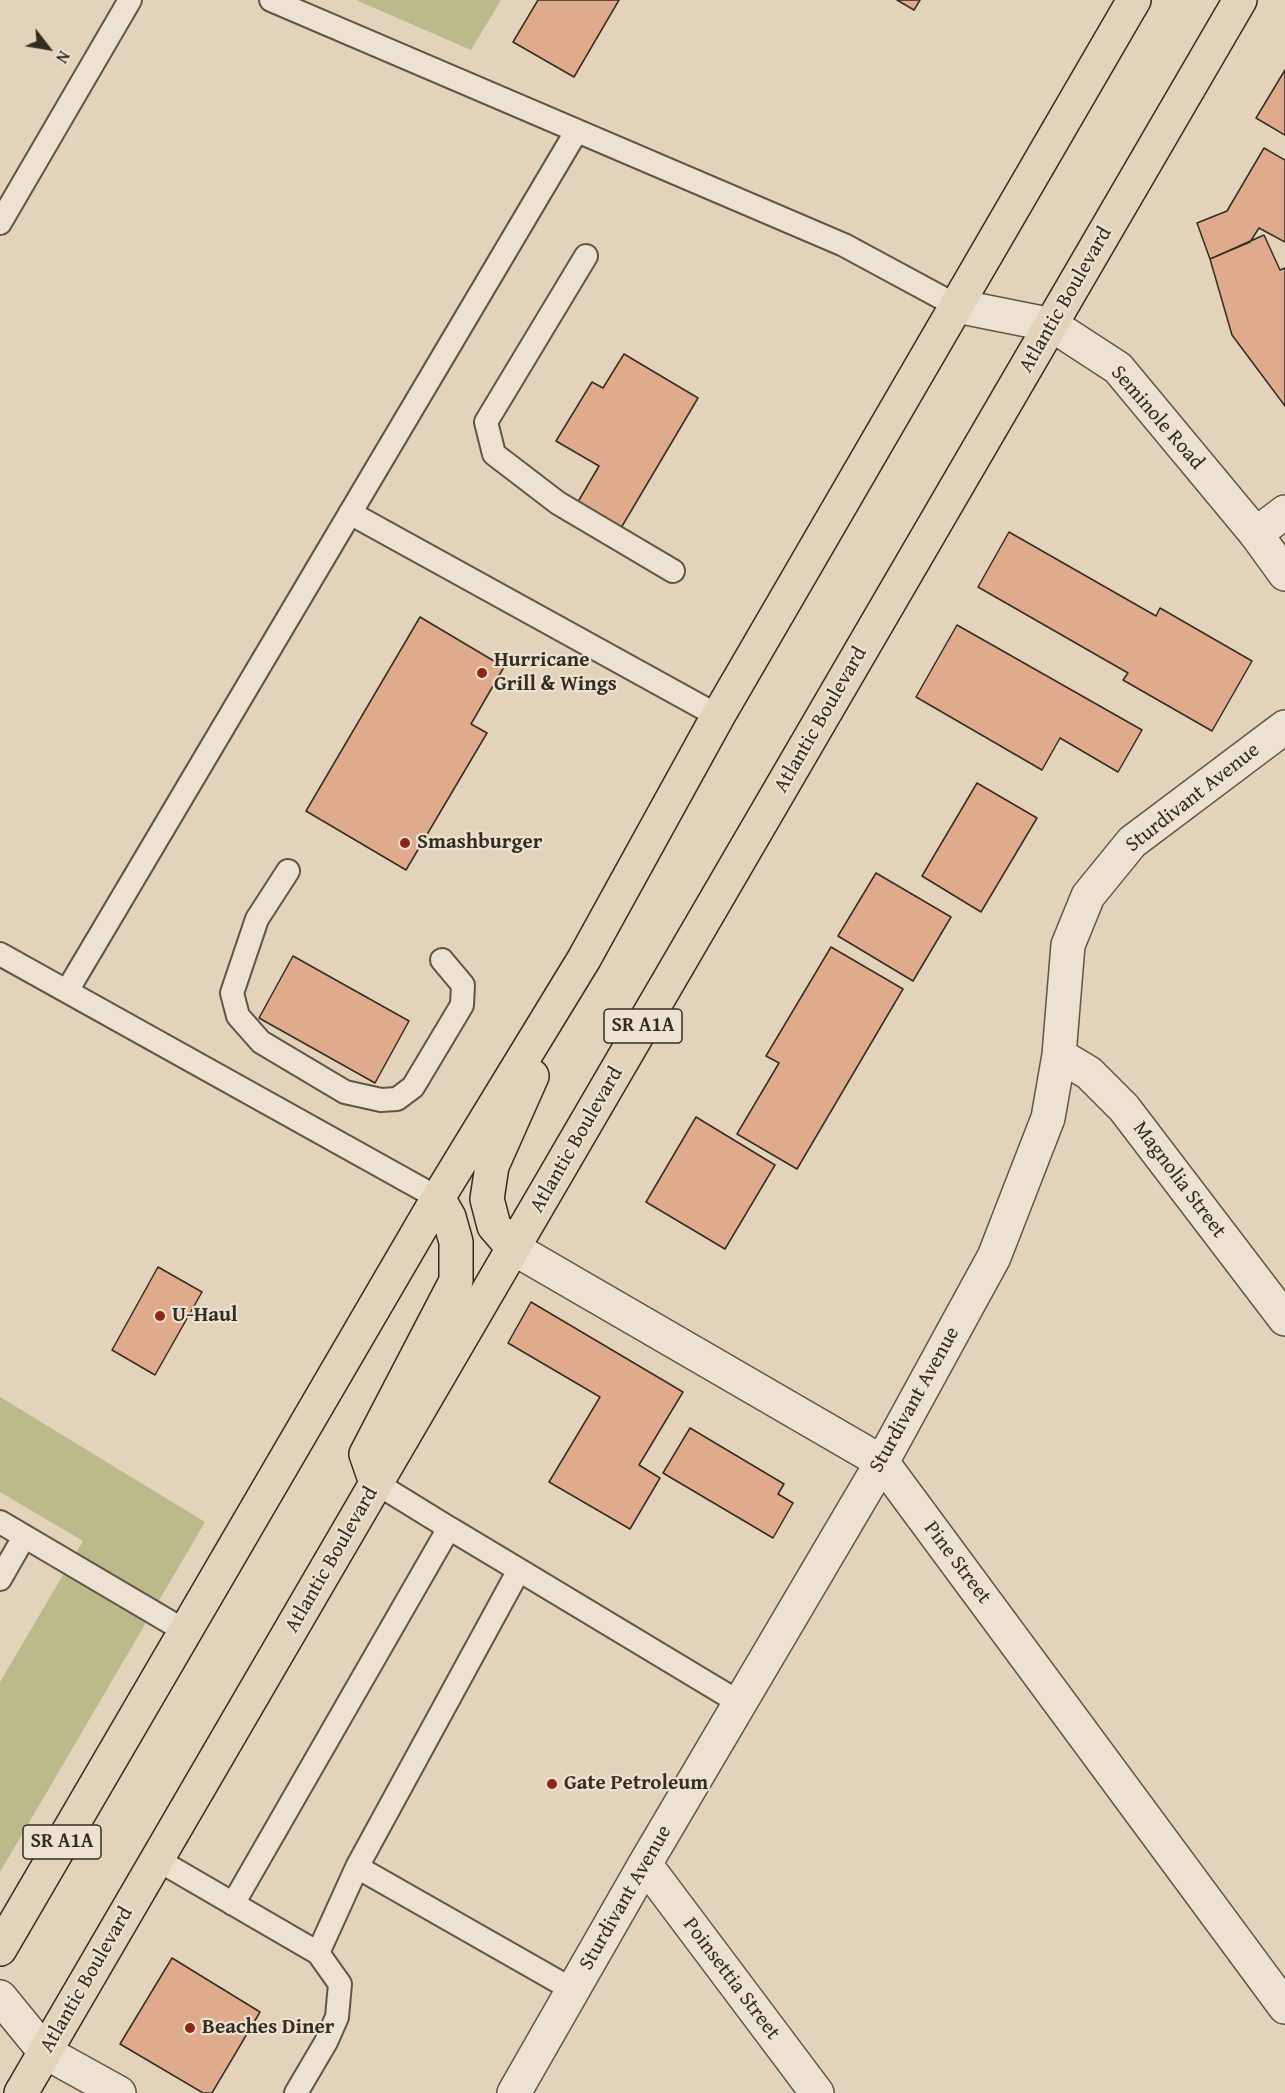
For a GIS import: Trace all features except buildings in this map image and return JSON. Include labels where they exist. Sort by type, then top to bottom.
[{"type":"highway","name":"SR A1A","points":[[0,1949],[438,1198],[584,959],[718,716],[1134,0]]},
{"type":"highway","name":"Atlantic Boulevard","points":[[21,2093],[1240,0]]},
{"type":"highway","points":[[513,1248],[494,1226],[487,1198],[492,1166],[584,959]]},
{"type":"highway","points":[[376,1483],[366,1454],[456,1281],[456,1242],[449,1217],[438,1198]]},
{"type":"street","name":"Seminole Road","points":[[957,306],[1052,325],[1118,368],[1256,534],[1285,574]]},
{"type":"street","points":[[1256,534],[1285,512]]},
{"type":"street","name":"Sturdivant Avenue","points":[[514,2093],[645,1864],[882,1462],[994,1257],[1048,1118],[1059,1055],[1068,945],[1088,896],[1132,842],[1285,727]]},
{"type":"street","name":"Magnolia Street","points":[[1059,1055],[1089,1073],[1124,1108],[1285,1318]]},
{"type":"street","name":"Pine Street","points":[[513,1248],[882,1462],[1285,2007]]},
{"type":"street","name":"Poinsettia Street","points":[[645,1864],[817,2093]]},
{"type":"street","points":[[0,1997],[45,2052],[120,2093]]},
{"type":"lane","points":[[0,223],[130,0]]},
{"type":"lane","points":[[272,0],[844,245],[957,306]]},
{"type":"lane","points":[[67,991],[576,132]]},
{"type":"lane","points":[[586,256],[486,422],[494,454],[558,503],[673,571]]},
{"type":"lane","points":[[350,513],[718,716]]},
{"type":"lane","points":[[288,871],[257,919],[232,993],[238,1016],[261,1042],[345,1092],[381,1100],[397,1099],[414,1087],[462,1005],[463,985],[442,960]]},
{"type":"lane","points":[[0,954],[438,1198]]},
{"type":"lane","points":[[376,1483],[740,1702]]},
{"type":"lane","points":[[0,1522],[185,1631]]},
{"type":"lane","points":[[233,1904],[449,1528]]},
{"type":"lane","points":[[0,1579],[24,1537]]},
{"type":"lane","points":[[318,1953],[357,1867],[519,1570]]},
{"type":"lane","points":[[158,1860],[318,1953],[340,1984],[337,2017],[326,2042],[296,2093]]},
{"type":"lane","points":[[357,1867],[573,1990]]},
{"type":"shaded area","points":[[356,0],[501,0],[471,50]]},
{"type":"shaded area","points":[[0,1397],[205,1522],[0,1872],[0,1682],[83,1541],[0,1492]]},
{"type":"place","name":"Hurricane Grill & Wings","points":[[482,673]]},
{"type":"place","name":"Smashburger","points":[[405,843]]},
{"type":"place","name":"U-Haul","points":[[160,1316]]},
{"type":"place","name":"Gate Petroleum","points":[[552,1784]]},
{"type":"place","name":"Beaches Diner","points":[[190,2028]]}]
